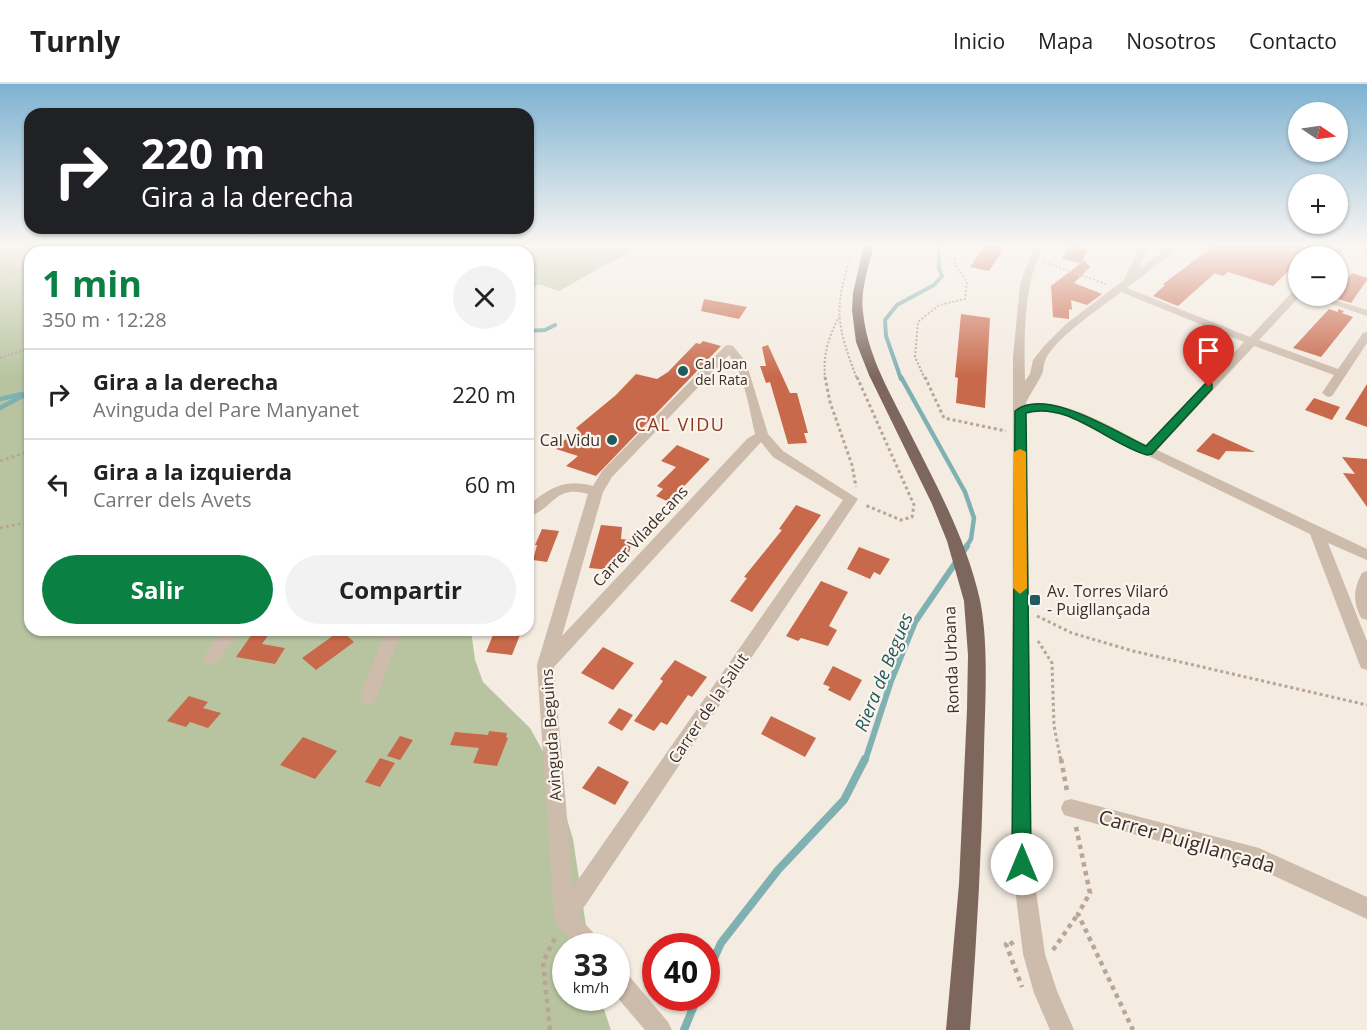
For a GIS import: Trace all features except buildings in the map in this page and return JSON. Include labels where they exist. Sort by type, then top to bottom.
[{"type":"main road","name":"Ronda Urbana","points":[[859,289],[857,310],[862,342],[875,375],[939,504],[954,541],[972,601],[976,655],[976,710],[970,884],[958,1028]]},
{"type":"street","points":[[1024,289],[1020,338],[1022,864],[1034,954],[1046,993],[1062,1030]]},
{"type":"street","points":[[1020,411],[1028,385],[1036,374],[1038,360],[1070,326],[1119,289]]},
{"type":"street","points":[[1134,289],[1251,341],[1341,374]]},
{"type":"street","points":[[1147,452],[1288,302]]},
{"type":"street","points":[[1344,306],[1367,313]]},
{"type":"street","points":[[1328,393],[1367,335]]},
{"type":"street","name":"Avinguda Beguins","points":[[565,917],[545,665],[596,492],[607,474],[729,348],[740,362],[750,388],[762,435]]},
{"type":"street","points":[[1028,385],[1063,410],[1367,555]]},
{"type":"street","points":[[1020,411],[1038,406],[1063,410]]},
{"type":"street","points":[[762,435],[778,454],[851,499]]},
{"type":"street","name":"Carrer Viladecans","points":[[545,665],[752,442],[762,435]]},
{"type":"street","points":[[534,507],[560,487],[575,484],[596,492]]},
{"type":"street","name":"Carrer de la Salut","points":[[565,917],[851,499]]},
{"type":"street","points":[[1316,530],[1367,663]]},
{"type":"street","points":[[1367,577],[1361,600],[1367,614]]},
{"type":"street","points":[[211,657],[227,636]]},
{"type":"street","points":[[368,698],[392,636]]},
{"type":"street","name":"Carrer Puigllançada","points":[[1071,808],[1259,858],[1367,908]]},
{"type":"street","points":[[565,917],[579,933]]},
{"type":"street","points":[[630,995],[660,1030]]},
{"type":"path","points":[[839,317],[827,337],[822,366],[827,394],[856,477],[856,488],[851,499],[901,520],[912,516],[914,506],[850,363],[843,342],[839,317],[841,289]]},
{"type":"path","points":[[966,289],[965,299],[939,305],[918,322],[915,357],[944,417],[1020,434]]},
{"type":"path","points":[[0,358],[24,350]]},
{"type":"path","points":[[0,461],[24,453]]},
{"type":"path","points":[[0,528],[24,523]]},
{"type":"path","points":[[1020,607],[1072,633],[1132,651],[1367,705]]},
{"type":"path","points":[[1050,955],[1078,914]]},
{"type":"path","points":[[550,1030],[543,962],[565,917]]},
{"type":"green space","points":[[0,289],[24,289],[24,636],[472,636],[475,660],[483,682],[530,728],[550,764],[573,839],[587,933],[552,933],[552,1011],[604,1011],[611,1030],[0,1030]]},
{"type":"waterway","name":"Riera de Begues","points":[[901,379],[886,336],[885,320],[897,305],[926,289]]},
{"type":"waterway","points":[[534,331],[545,330],[555,325]]},
{"type":"waterway","name":"Riera de Begues","points":[[901,377],[965,492],[974,518],[971,539],[966,547]]},
{"type":"waterway","points":[[0,399],[22,394]]},
{"type":"waterway","points":[[0,408],[24,395]]},
{"type":"waterway","name":"Riera de Begues","points":[[865,761],[891,681],[915,622],[967,546]]},
{"type":"waterway","name":"Riera de Begues","points":[[720,945],[778,870],[844,800],[865,759]]},
{"type":"waterway","name":"Riera de Begues","points":[[684,1030],[692,1011]]},
{"type":"slow traffic","points":[[1020,452],[1020,588]]},
{"type":"place","name":"Cal Joan del Rata","points":[[683,371]]},
{"type":"place","name":"Cal Vidu","points":[[612,440]]},
{"type":"place","name":"Av. Torres Vilaró - Puigllançada","points":[[1035,600]]},
{"type":"district","name":"CAL VIDU","points":[[680,424]]},
{"type":"route","points":[[1022,864],[1020,411],[1038,406],[1063,410],[1147,452],[1209,387]]}]
